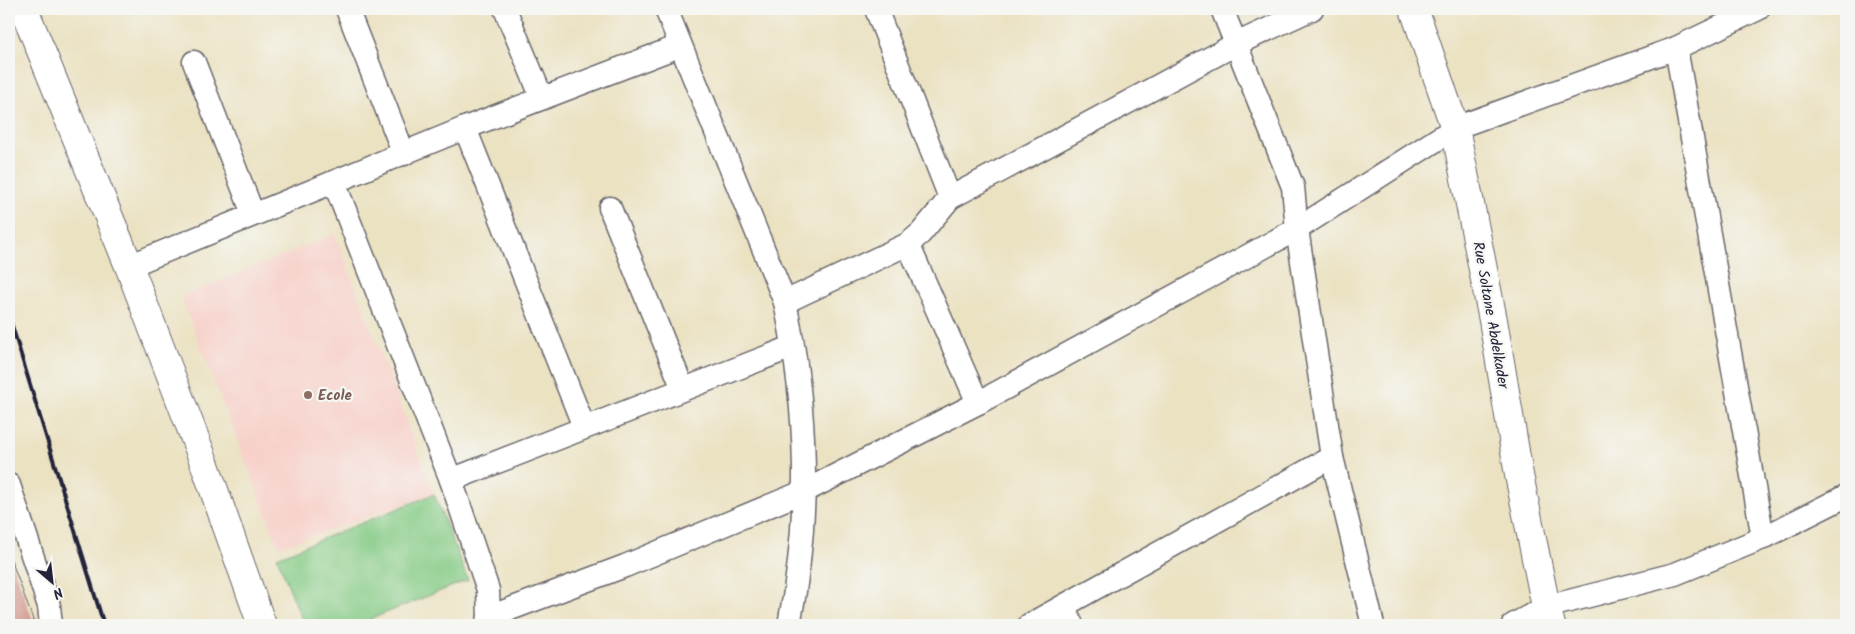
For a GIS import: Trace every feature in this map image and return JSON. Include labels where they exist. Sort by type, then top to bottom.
[{"type":"main road","points":[[24,9],[129,266],[204,462],[262,625]]},
{"type":"main road","name":"Rue Soltane Abdelkader","points":[[1414,9],[1455,128],[1493,320],[1519,475],[1548,616]]},
{"type":"street","points":[[346,9],[404,154]]},
{"type":"street","points":[[505,9],[542,98]]},
{"type":"street","points":[[666,9],[679,46],[784,302],[803,410],[805,491],[799,574],[789,625]]},
{"type":"street","points":[[876,9],[950,198]]},
{"type":"street","points":[[1222,9],[1288,171],[1293,188],[1297,230],[1332,456],[1373,625]]},
{"type":"street","points":[[784,302],[908,244],[921,233],[950,198],[1236,44],[1312,9]]},
{"type":"street","points":[[334,182],[451,480],[488,590],[488,621],[805,491],[978,403],[1297,230],[1455,128],[1676,48],[1758,9]]},
{"type":"street","points":[[129,266],[465,128],[679,46]]},
{"type":"street","points":[[1676,48],[1763,538]]},
{"type":"street","points":[[194,62],[253,214]]},
{"type":"street","points":[[465,128],[584,427]]},
{"type":"street","points":[[610,208],[683,389]]},
{"type":"street","points":[[908,244],[978,403]]},
{"type":"street","points":[[451,480],[792,347]]},
{"type":"street","points":[[1029,625],[1068,615],[1332,456]]},
{"type":"street","points":[[9,485],[49,606],[51,625]]},
{"type":"street","points":[[1513,625],[1548,616],[1675,574],[1763,538],[1846,496]]},
{"type":"shaded area","name":"Ecole","points":[[335,234],[434,494],[279,547],[181,297]]},
{"type":"green space","points":[[434,494],[468,580],[356,625],[304,625],[277,557]]},
{"type":"building","points":[[9,554],[35,625],[9,625]]},
{"type":"railway","points":[[9,316],[104,625]]},
{"type":"place","name":"Ecole","points":[[308,395]]}]
